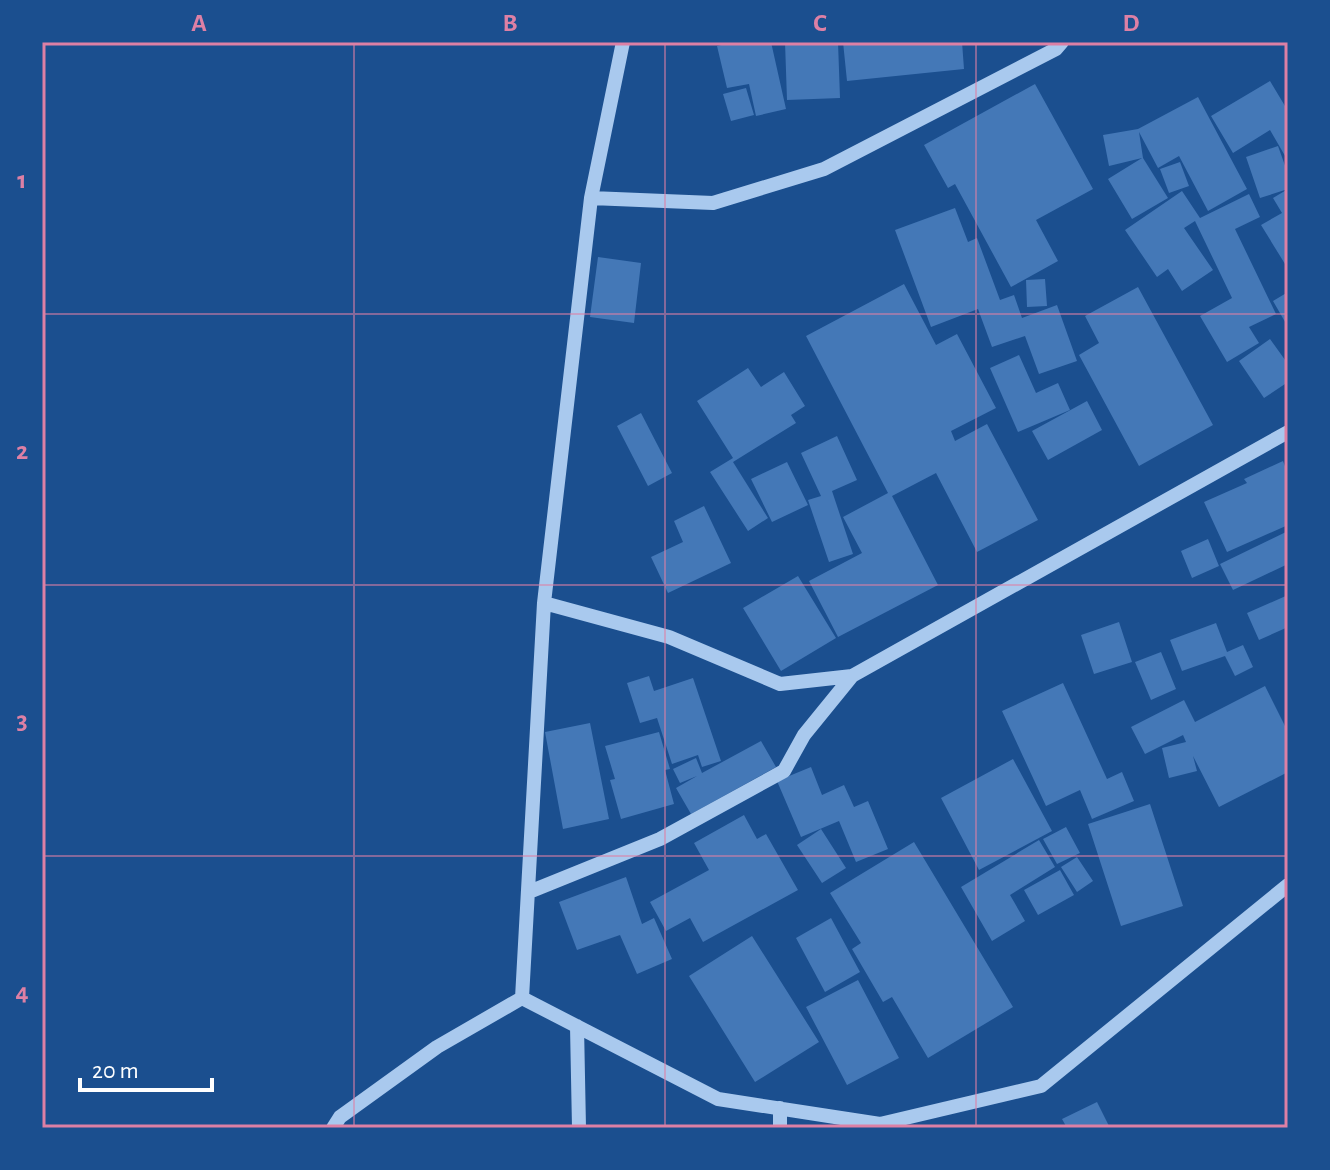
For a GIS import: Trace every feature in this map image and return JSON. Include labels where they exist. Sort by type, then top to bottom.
[{"type":"street","points":[[522,998],[544,603],[591,198],[623,42]]},
{"type":"street","points":[[591,198],[713,203],[824,169],[1056,49],[1062,42]]},
{"type":"street","points":[[529,892],[660,839],[784,771],[804,735],[852,676],[1288,432]]},
{"type":"street","points":[[544,603],[669,637],[780,684],[852,676]]},
{"type":"street","points":[[522,998],[718,1099],[880,1124],[1041,1086],[1288,885]]},
{"type":"street","points":[[333,1128],[340,1117],[437,1047],[522,998]]},
{"type":"street","points":[[577,1026],[579,1128]]},
{"type":"street","points":[[780,1108],[780,1128]]},
{"type":"building","points":[[734,42],[771,42],[786,109],[756,116],[749,84],[727,88],[717,46]]},
{"type":"building","points":[[785,42],[838,42],[840,98],[787,100]]},
{"type":"building","points":[[843,42],[962,42],[964,69],[847,81]]},
{"type":"building","points":[[1270,81],[1288,111],[1288,161],[1270,130],[1233,153],[1211,116]]},
{"type":"building","points":[[1035,84],[1093,189],[1036,220],[1058,261],[1011,287],[955,184],[948,188],[924,145]]},
{"type":"building","points":[[746,88],[754,115],[731,121],[723,94]]},
{"type":"building","points":[[1198,97],[1247,189],[1208,211],[1179,156],[1158,168],[1139,132],[1143,158],[1168,198],[1132,219],[1108,179],[1142,158],[1109,166],[1103,135],[1138,129]]},
{"type":"building","points":[[1278,146],[1288,174],[1288,189],[1260,198],[1246,157]]},
{"type":"building","points":[[1180,162],[1189,186],[1169,193],[1160,169]]},
{"type":"building","points":[[1288,189],[1288,262],[1285,264],[1261,225],[1282,213],[1273,198]]},
{"type":"building","points":[[1182,191],[1200,218],[1249,194],[1260,217],[1235,229],[1276,314],[1249,327],[1259,343],[1227,362],[1200,316],[1232,298],[1195,221],[1184,228],[1213,270],[1182,291],[1168,269],[1157,277],[1125,230]]},
{"type":"building","points":[[955,208],[968,242],[977,238],[1000,300],[1014,295],[1022,318],[1057,305],[1077,361],[1039,374],[1025,336],[992,347],[978,309],[931,327],[895,230]]},
{"type":"building","points":[[598,257],[641,263],[634,323],[590,317]]},
{"type":"building","points":[[1045,279],[1047,306],[1027,307],[1026,280]]},
{"type":"building","points":[[904,284],[936,345],[957,334],[996,408],[951,431],[955,441],[987,424],[1038,520],[977,552],[936,473],[892,496],[938,585],[838,637],[809,581],[862,553],[843,517],[888,493],[806,336]]},
{"type":"building","points":[[1138,287],[1213,425],[1139,466],[1079,355],[1099,343],[1085,316]]},
{"type":"building","points":[[1288,292],[1288,327],[1273,301]]},
{"type":"building","points":[[1270,339],[1288,364],[1288,382],[1264,398],[1239,361]]},
{"type":"building","points":[[1019,355],[1036,393],[1058,383],[1070,410],[1018,432],[990,368]]},
{"type":"building","points":[[748,368],[761,387],[784,372],[805,406],[791,415],[796,423],[733,462],[768,518],[748,531],[710,472],[733,458],[697,401]]},
{"type":"building","points":[[1087,401],[1102,430],[1048,460],[1032,431]]},
{"type":"building","points":[[641,413],[672,473],[648,486],[617,426]]},
{"type":"building","points":[[837,436],[857,480],[832,491],[853,554],[829,562],[808,500],[821,496],[801,453]]},
{"type":"building","points":[[1283,461],[1288,474],[1288,525],[1227,552],[1204,502],[1247,483],[1244,479]]},
{"type":"building","points":[[787,462],[808,505],[772,522],[751,479]]},
{"type":"building","points":[[704,506],[731,563],[668,593],[651,557],[683,542],[674,521]]},
{"type":"building","points":[[1288,531],[1288,564],[1233,590],[1220,564]]},
{"type":"building","points":[[1208,539],[1219,566],[1192,578],[1181,551]]},
{"type":"building","points":[[798,576],[836,638],[781,671],[743,608]]},
{"type":"building","points":[[1288,595],[1288,627],[1259,640],[1247,613]]},
{"type":"building","points":[[1119,622],[1132,662],[1094,674],[1081,635]]},
{"type":"building","points":[[1216,623],[1227,652],[1243,645],[1253,667],[1235,676],[1225,656],[1182,671],[1170,640]]},
{"type":"building","points":[[1161,652],[1176,689],[1151,700],[1135,662]]},
{"type":"building","points":[[649,676],[654,691],[693,678],[721,761],[702,767],[698,755],[672,764],[657,718],[640,723],[627,683]]},
{"type":"building","points":[[1063,683],[1107,779],[1122,772],[1134,801],[1092,819],[1080,790],[1046,806],[1002,711]]},
{"type":"building","points":[[1265,686],[1288,732],[1288,772],[1219,807],[1193,756],[1197,771],[1169,778],[1162,748],[1186,742],[1183,735],[1145,754],[1131,727],[1184,700],[1195,722]]},
{"type":"building","points":[[590,723],[609,819],[563,829],[545,732]]},
{"type":"building","points":[[659,732],[670,769],[665,770],[674,804],[621,819],[610,780],[615,779],[605,746]]},
{"type":"building","points":[[761,741],[776,767],[691,814],[676,788],[697,776],[680,783],[673,769],[696,758],[702,773]]},
{"type":"building","points":[[1013,759],[1052,831],[979,870],[941,798]]},
{"type":"building","points":[[811,767],[822,795],[844,785],[854,807],[868,801],[888,849],[856,862],[839,821],[801,837],[777,781]]},
{"type":"building","points":[[1150,804],[1183,906],[1121,926],[1088,824]]},
{"type":"building","points":[[744,815],[757,839],[766,834],[798,890],[703,942],[690,918],[666,931],[650,902],[709,870],[694,843]]},
{"type":"building","points":[[1066,827],[1080,853],[1057,864],[1043,839]]},
{"type":"building","points":[[821,829],[846,868],[822,883],[797,845]]},
{"type":"building","points":[[1039,840],[1055,867],[1010,895],[1025,921],[992,941],[961,887]]},
{"type":"building","points":[[914,842],[1013,1007],[928,1058],[892,997],[883,1002],[852,949],[861,943],[830,893]]},
{"type":"building","points":[[1077,857],[1093,881],[1077,892],[1061,867]]},
{"type":"building","points":[[1060,870],[1074,895],[1038,915],[1024,890]]},
{"type":"building","points":[[626,877],[642,924],[654,918],[672,959],[637,974],[620,935],[577,950],[559,902]]},
{"type":"building","points":[[831,918],[860,972],[825,992],[796,938]]},
{"type":"building","points":[[752,936],[819,1042],[755,1082],[689,976]]},
{"type":"building","points":[[858,980],[899,1058],[847,1085],[806,1007]]},
{"type":"building","points":[[1097,1102],[1110,1128],[1067,1128],[1062,1119]]}]
